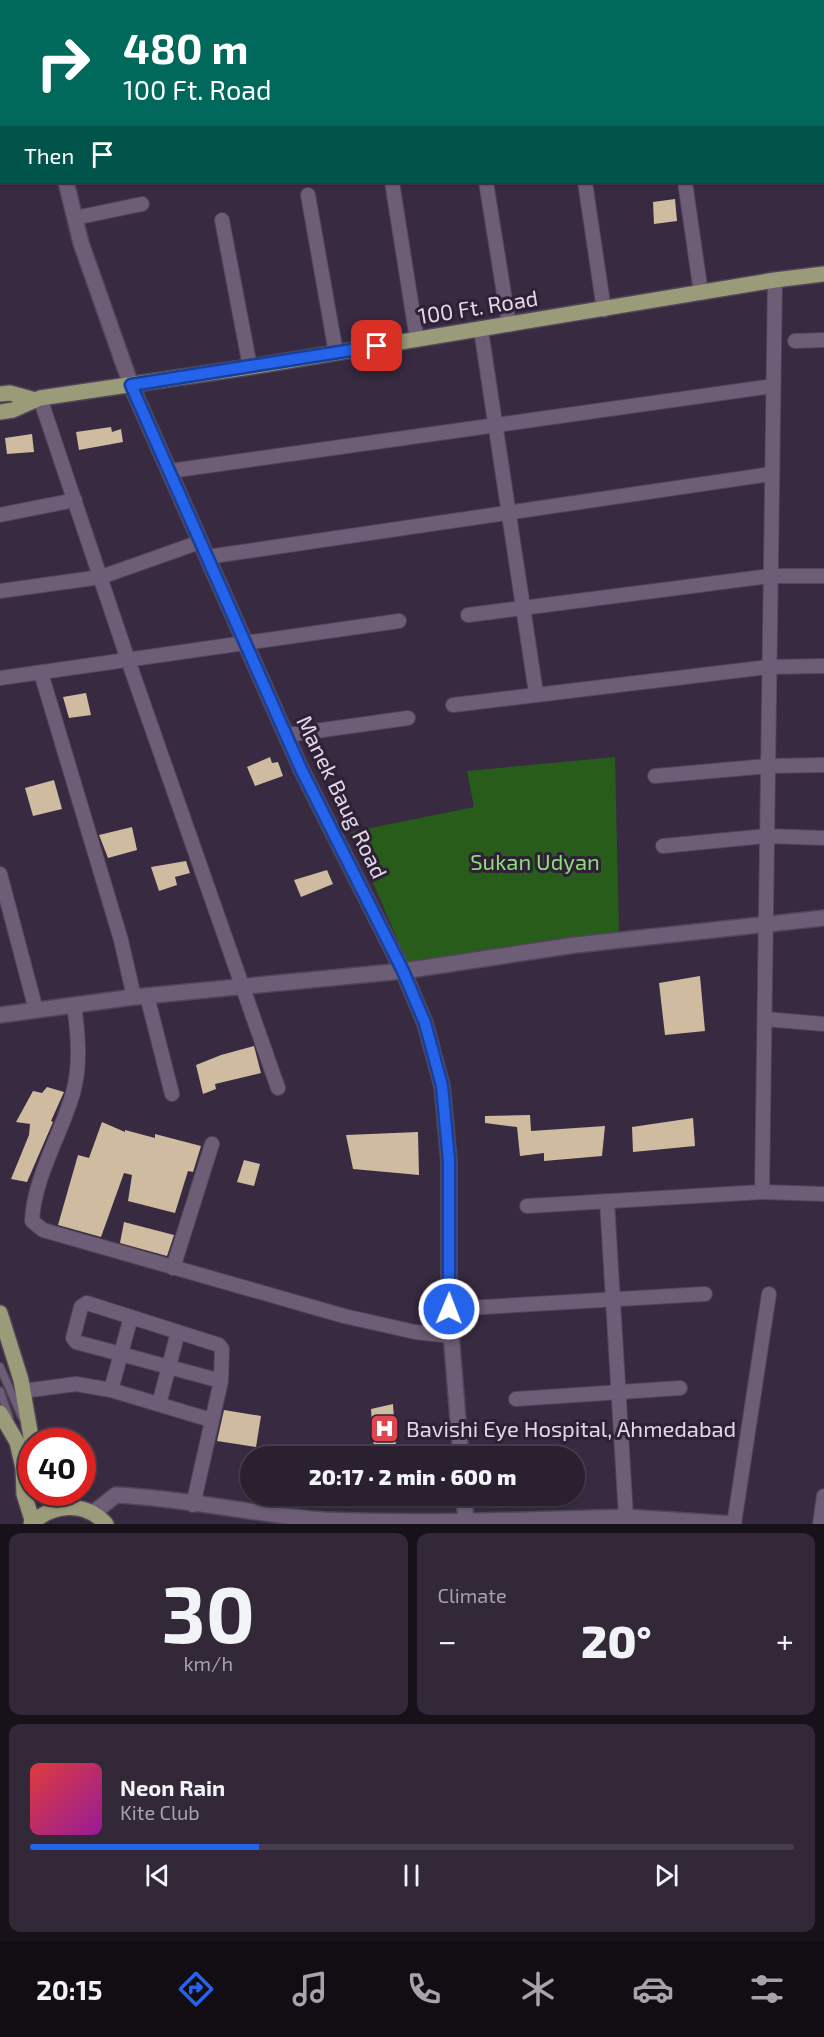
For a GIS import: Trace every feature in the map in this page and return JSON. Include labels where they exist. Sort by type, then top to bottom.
[{"type":"main road","name":"100 Ft. Road","points":[[0,412],[13,410],[36,399],[249,368],[775,280],[824,274]]},
{"type":"main road","name":"100 Ft. Road","points":[[0,394],[10,393],[36,399]]},
{"type":"main road","points":[[0,1313],[23,1391],[26,1428]]},
{"type":"main road","points":[[0,1413],[18,1431]]},
{"type":"main road","points":[[27,1506],[32,1523],[54,1509],[78,1508],[93,1513],[106,1524]]},
{"type":"street","name":"Manek Baug Road","points":[[66,183],[75,218],[131,385],[245,644],[288,735],[301,769],[403,971],[425,1023],[442,1086],[449,1161],[449,1309],[460,1446]]},
{"type":"street","points":[[392,183],[417,340]]},
{"type":"street","points":[[486,183],[509,325]]},
{"type":"street","points":[[585,183],[604,310]]},
{"type":"street","points":[[685,183],[701,293]]},
{"type":"street","points":[[308,195],[336,352]]},
{"type":"street","points":[[75,218],[142,204]]},
{"type":"street","points":[[222,220],[249,368]]},
{"type":"street","points":[[762,1192],[775,280]]},
{"type":"street","points":[[481,330],[536,693]]},
{"type":"street","points":[[795,341],[824,340]]},
{"type":"street","points":[[170,471],[773,386]]},
{"type":"street","points":[[36,399],[75,500],[278,1088]]},
{"type":"street","points":[[207,557],[771,474]]},
{"type":"street","points":[[0,515],[75,500]]},
{"type":"street","points":[[0,591],[100,577],[200,542]]},
{"type":"street","points":[[468,615],[523,606],[770,576],[824,576]]},
{"type":"street","points":[[0,678],[399,621]]},
{"type":"street","points":[[453,705],[536,693],[768,667],[824,666]]},
{"type":"street","points":[[41,672],[121,940],[172,1094]]},
{"type":"street","points":[[288,735],[408,718]]},
{"type":"street","points":[[655,776],[768,766],[824,765]]},
{"type":"street","points":[[663,846],[767,836],[824,838]]},
{"type":"street","points":[[0,874],[36,1010]]},
{"type":"street","points":[[0,1015],[140,997],[403,971],[575,945],[824,918]]},
{"type":"street","points":[[74,1005],[77,1058],[74,1090],[41,1180],[32,1221],[43,1230],[344,1316],[415,1332],[451,1336]]},
{"type":"street","points":[[765,1019],[824,1024]]},
{"type":"street","points":[[173,1269],[212,1144]]},
{"type":"street","points":[[527,1206],[762,1192],[824,1194]]},
{"type":"street","points":[[607,1201],[627,1520]]},
{"type":"street","points":[[449,1309],[705,1294]]},
{"type":"street","points":[[93,1513],[116,1495],[146,1496],[325,1520],[466,1522],[627,1520],[734,1524],[769,1294]]},
{"type":"street","points":[[194,1504],[221,1381],[222,1349],[219,1345],[87,1303],[81,1307],[74,1340],[221,1381]]},
{"type":"street","points":[[111,1390],[131,1317]]},
{"type":"street","points":[[159,1404],[178,1332]]},
{"type":"street","points":[[23,1391],[76,1383],[111,1390],[211,1420]]},
{"type":"street","points":[[516,1399],[619,1394],[680,1388]]},
{"type":"street","points":[[820,1524],[824,1496]]},
{"type":"street","points":[[465,1506],[466,1522]]},
{"type":"lane","points":[[0,1367],[23,1428]]},
{"type":"lane","points":[[0,1391],[20,1428]]},
{"type":"green space","name":"Sukan Udyan","points":[[615,757],[619,934],[408,964],[351,832],[474,807],[467,771]]},
{"type":"building","points":[[675,199],[677,221],[654,224],[653,202]]},
{"type":"building","points":[[111,427],[112,432],[121,429],[123,442],[79,450],[76,432]]},
{"type":"building","points":[[32,434],[34,452],[7,454],[5,438]]},
{"type":"building","points":[[86,693],[91,715],[69,718],[63,697]]},
{"type":"building","points":[[270,757],[272,763],[278,762],[283,776],[255,786],[247,767]]},
{"type":"building","points":[[54,780],[62,809],[33,816],[25,788]]},
{"type":"building","points":[[132,827],[137,850],[108,858],[99,835]]},
{"type":"building","points":[[186,861],[190,873],[175,877],[177,885],[159,891],[151,867]]},
{"type":"building","points":[[327,870],[333,884],[301,897],[294,880]]},
{"type":"building","points":[[700,976],[705,1031],[665,1035],[659,983]]},
{"type":"building","points":[[254,1046],[261,1073],[215,1084],[216,1089],[203,1094],[196,1065]]},
{"type":"building","points":[[47,1087],[64,1092],[51,1121],[53,1122],[27,1182],[11,1179],[29,1135],[30,1124],[16,1122],[33,1091],[42,1093]]},
{"type":"building","points":[[530,1115],[531,1131],[605,1126],[602,1156],[544,1161],[544,1153],[520,1156],[517,1127],[485,1123],[485,1116]]},
{"type":"building","points":[[693,1118],[695,1146],[633,1152],[632,1127]]},
{"type":"building","points":[[102,1122],[125,1132],[125,1130],[155,1138],[155,1134],[201,1146],[193,1172],[188,1171],[175,1213],[128,1201],[132,1175],[124,1173],[101,1237],[58,1225],[78,1155],[89,1158]]},
{"type":"building","points":[[418,1132],[419,1175],[353,1169],[346,1135]]},
{"type":"building","points":[[244,1160],[260,1164],[254,1186],[237,1182]]},
{"type":"building","points":[[124,1222],[174,1235],[167,1256],[120,1243]]},
{"type":"building","points":[[393,1404],[396,1446],[374,1446],[371,1409]]},
{"type":"building","points":[[224,1410],[261,1416],[256,1446],[217,1441]]},
{"type":"place","name":"Bavishi Eye Hospital, Ahmedabad","points":[[385,1429]]},
{"type":"route","points":[[377,346],[131,385],[245,644],[288,735],[301,769],[403,971],[425,1023],[442,1086],[449,1161],[449,1309]]}]
